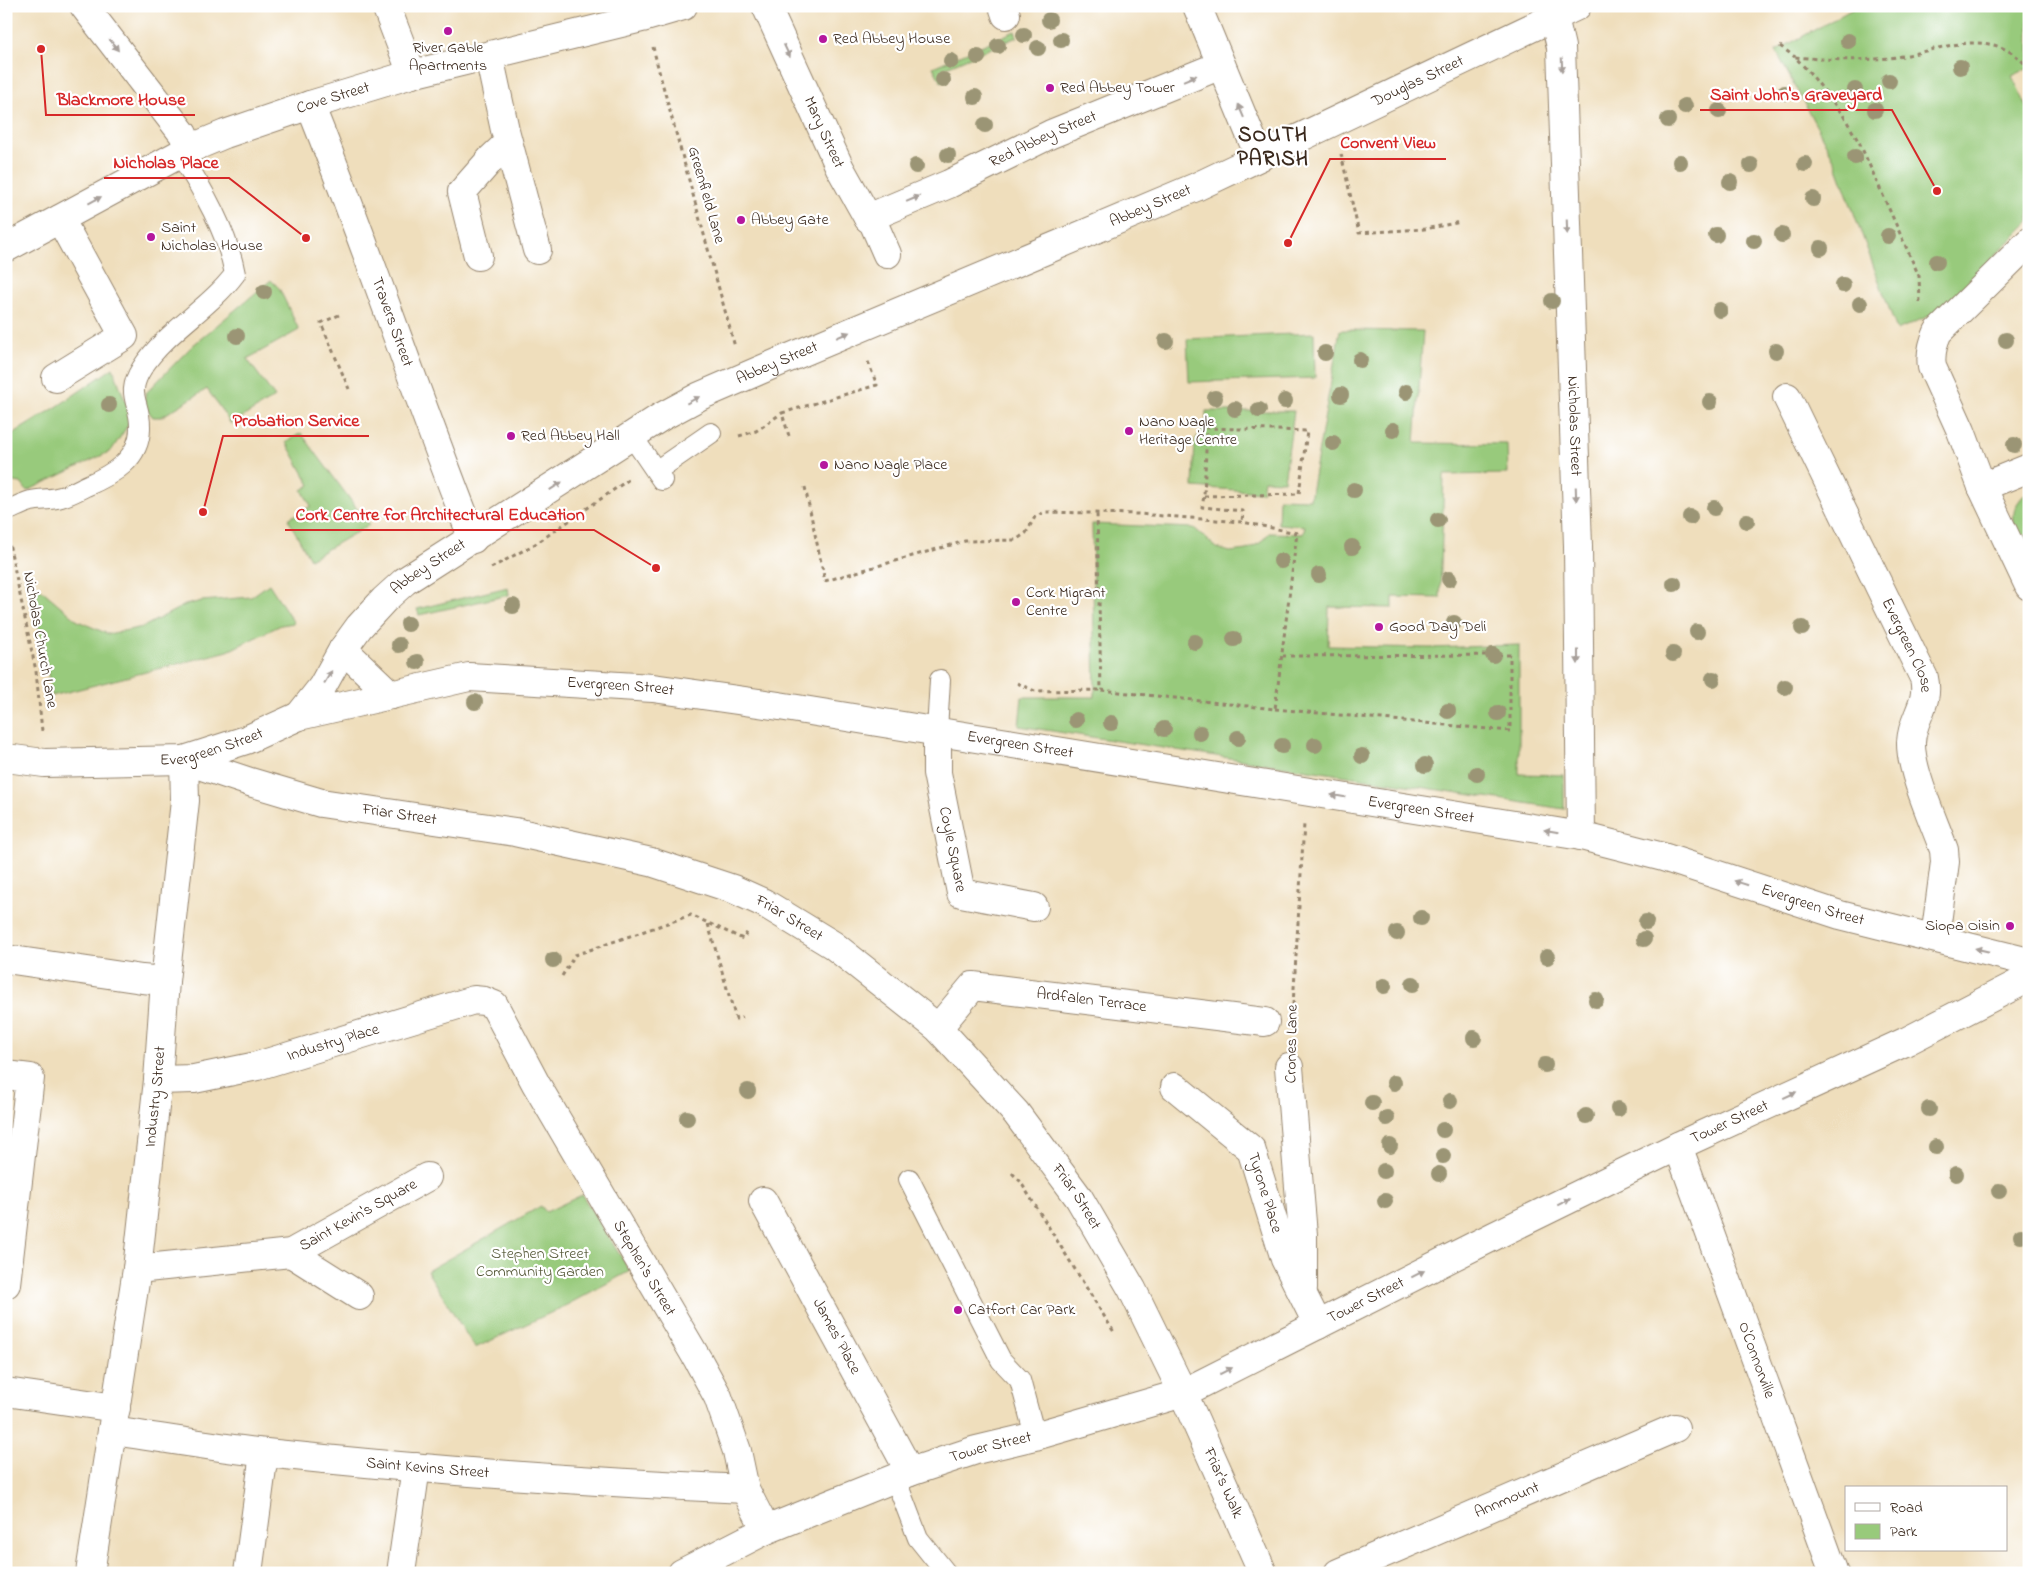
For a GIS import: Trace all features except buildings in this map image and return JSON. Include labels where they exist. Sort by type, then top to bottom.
[{"type":"street","points":[[84,6],[182,134],[185,152]]},
{"type":"street","points":[[386,6],[412,74]]},
{"type":"street","name":"Cove Street","points":[[6,248],[185,152],[225,134],[310,105],[412,74],[683,6]]},
{"type":"street","name":"Mary Street","points":[[766,6],[840,168],[868,218],[873,222],[888,254]]},
{"type":"street","points":[[1197,6],[1259,156]]},
{"type":"street","name":"Douglas Street","points":[[1259,156],[1565,12]]},
{"type":"street","name":"Nicholas Street","points":[[1565,12],[1561,47],[1578,546],[1581,836]]},
{"type":"street","points":[[489,56],[508,143],[537,250]]},
{"type":"street","name":"Red Abbey Street","points":[[868,218],[948,184],[1052,134],[1222,65]]},
{"type":"street","name":"Travers Street","points":[[310,105],[338,175],[367,258],[473,539]]},
{"type":"street","points":[[478,256],[462,192],[508,143]]},
{"type":"street","name":"Abbey Street","points":[[299,716],[322,687],[343,649],[359,627],[398,588],[429,565],[473,539],[661,417],[700,396],[1196,188],[1259,156]]},
{"type":"street","points":[[56,378],[124,336],[60,219]]},
{"type":"street","points":[[2029,242],[1938,332],[1931,360],[1932,367],[1961,431],[1982,487],[2029,586]]},
{"type":"street","name":"Evergreen Close","points":[[1787,397],[1924,678],[1927,690],[1913,730],[1911,742],[1914,766],[1944,850],[1944,868],[1935,938]]},
{"type":"street","points":[[1982,487],[2029,468]]},
{"type":"street","points":[[343,649],[391,695]]},
{"type":"street","name":"Evergreen Street","points":[[6,758],[44,763],[184,760],[246,740],[299,716],[469,677],[654,688],[937,731],[1581,836],[1663,857],[1840,915],[2029,962]]},
{"type":"street","name":"Coyle Square","points":[[937,731],[937,773],[961,893],[1034,907]]},
{"type":"street","name":"Industry Street","points":[[90,1573],[137,1269],[158,1080],[165,981],[185,801],[184,760]]},
{"type":"street","name":"Friar Street","points":[[184,760],[321,803],[516,832],[651,862],[733,889],[764,903],[833,945],[938,1028],[1016,1113],[1079,1198],[1132,1289],[1183,1393]]},
{"type":"street","points":[[6,959],[142,980],[165,981]]},
{"type":"street","name":"Tower Street","points":[[682,1573],[766,1530],[902,1475],[976,1450],[1035,1436],[1183,1393],[1502,1231],[1678,1146],[1907,1041],[2029,978]]},
{"type":"street","name":"Ardfalen Terrace","points":[[938,1028],[973,986],[1265,1022]]},
{"type":"street","name":"Industry Place","points":[[158,1080],[194,1079],[257,1066],[474,1000],[484,1000],[494,1005],[500,1015]]},
{"type":"street","name":"Stephen's Street","points":[[500,1015],[536,1084],[718,1397],[737,1451],[745,1489],[766,1530]]},
{"type":"street","name":"Crones Lane","points":[[1289,1067],[1303,1235],[1303,1298]]},
{"type":"street","points":[[6,1075],[30,1078],[6,1284]]},
{"type":"street","name":"Tyrone Place","points":[[1175,1087],[1251,1149],[1285,1259],[1318,1325]]},
{"type":"street","name":"O'Connorville","points":[[1678,1146],[1834,1573]]},
{"type":"street","name":"Saint Kevin's Square","points":[[137,1269],[291,1253],[427,1177]]},
{"type":"street","name":"James' Place","points":[[763,1201],[902,1475]]},
{"type":"street","name":"Saint Kevin's Square","points":[[291,1253],[359,1296]]},
{"type":"street","name":"Saint Kevins Street","points":[[6,1392],[264,1453],[537,1477],[745,1489]]},
{"type":"street","name":"Friar's Walk","points":[[1183,1393],[1263,1573]]},
{"type":"street","name":"Annmount","points":[[1338,1573],[1674,1428]]},
{"type":"street","points":[[248,1573],[264,1453]]},
{"type":"street","points":[[400,1573],[416,1467]]},
{"type":"lane","points":[[6,511],[30,502],[62,497],[108,476],[122,466],[133,452],[140,437],[140,425],[133,398],[136,379],[143,367],[164,342],[209,300],[225,288],[236,274],[233,259],[185,152]]},
{"type":"lane","points":[[632,436],[659,475],[711,433]]},
{"type":"lane","points":[[937,731],[940,680]]},
{"type":"lane","points":[[909,1179],[1001,1360],[1020,1380],[1035,1436]]},
{"type":"lane","points":[[902,1475],[918,1538],[946,1573]]},
{"type":"path","name":"Greenfield Lane","points":[[652,42],[738,355]]},
{"type":"path","points":[[1795,57],[1862,60],[1893,57],[1951,44],[1973,42],[2001,48],[2029,68]]},
{"type":"path","points":[[1780,46],[1795,57],[1810,73],[1842,115],[1860,144],[1919,276],[1921,299]]},
{"type":"path","points":[[1341,154],[1359,233],[1424,229],[1461,222]]},
{"type":"path","points":[[339,315],[321,323],[349,389]]},
{"type":"path","points":[[732,438],[756,431],[782,413],[878,385],[863,350]]},
{"type":"path","points":[[782,413],[788,436]]},
{"type":"path","points":[[1204,496],[1299,494],[1307,432],[1207,428],[1202,507],[1243,511],[1242,522]]},
{"type":"path","points":[[485,571],[537,543],[635,474]]},
{"type":"path","points":[[805,487],[825,582],[965,541],[1016,540],[1026,533],[1035,517],[1046,512],[1097,513],[1242,522],[1297,533],[1275,709]]},
{"type":"path","points":[[1097,513],[1101,690]]},
{"type":"path","name":"Nicholas Church Lane","points":[[10,544],[36,671],[42,733]]},
{"type":"path","points":[[1017,683],[1035,691],[1101,690],[1275,709],[1510,731],[1510,655],[1282,656]]},
{"type":"path","name":"Crones Lane","points":[[1292,1008],[1306,791]]},
{"type":"path","points":[[562,976],[575,955],[691,914],[708,924],[743,939]]},
{"type":"path","points":[[708,924],[736,1019],[743,1017]]},
{"type":"path","points":[[1012,1173],[1020,1181],[1060,1242],[1118,1339]]},
{"type":"green space","points":[[1858,6],[1888,6],[1899,11],[1919,6],[2029,6],[2029,68],[2012,76],[2029,111],[2029,222],[1938,312],[1897,330],[1834,159],[1776,51]]},
{"type":"green space","points":[[1015,31],[1017,37],[942,69],[946,79],[941,82],[933,67]]},
{"type":"green space","points":[[271,280],[279,288],[299,330],[247,359],[275,397],[231,424],[207,389],[161,417],[153,417],[143,405],[146,393],[192,346]]},
{"type":"green space","points":[[1340,330],[1423,331],[1415,443],[1507,444],[1508,474],[1444,475],[1440,598],[1393,597],[1393,608],[1329,607],[1328,646],[1430,648],[1519,645],[1519,774],[1564,775],[1564,809],[1019,726],[1022,697],[1095,697],[1092,524],[1194,528],[1217,548],[1230,552],[1246,550],[1260,543],[1269,533],[1303,534],[1305,526],[1278,524],[1279,498],[1310,499]]},
{"type":"green space","points":[[1314,333],[1315,378],[1189,382],[1187,339]]},
{"type":"green space","points":[[113,368],[132,419],[111,451],[27,491],[21,483],[6,481],[6,438],[58,406]]},
{"type":"green space","points":[[1206,411],[1294,411],[1284,481],[1264,480],[1262,492],[1193,487],[1195,440],[1206,425]]},
{"type":"green space","points":[[301,433],[369,525],[310,559],[288,519],[311,506],[302,490],[310,485],[286,442]]},
{"type":"green space","points":[[2029,491],[2029,557],[2016,531],[2014,515],[2021,499]]},
{"type":"green space","points":[[30,580],[78,621],[108,634],[143,627],[185,605],[202,601],[251,597],[269,584],[294,623],[281,625],[228,651],[52,696]]},
{"type":"green space","points":[[508,587],[509,595],[419,615],[417,609]]},
{"type":"green space","name":"Stephen Street Community Garden","points":[[582,1195],[630,1271],[561,1308],[475,1348],[427,1271],[541,1206],[546,1212]]},
{"type":"place","name":"River Gable Apartments","points":[[448,31]]},
{"type":"place","name":"Red Abbey House","points":[[823,39]]},
{"type":"place","name":"Blackmore House","points":[[41,49]]},
{"type":"place","name":"Red Abbey Tower","points":[[1050,88]]},
{"type":"place","name":"Saint John's Graveyard","points":[[1937,191]]},
{"type":"place","name":"Abbey Gate","points":[[741,220]]},
{"type":"place","name":"Saint Nicholas House","points":[[151,237]]},
{"type":"place","name":"Nicholas Place","points":[[306,238]]},
{"type":"place","name":"Convent View","points":[[1288,243]]},
{"type":"place","name":"Nano Nagle Heritage Centre","points":[[1129,431]]},
{"type":"place","name":"Red Abbey Hall","points":[[511,436]]},
{"type":"place","name":"Nano Nagle Place","points":[[824,465]]},
{"type":"place","name":"Probation Service","points":[[203,512]]},
{"type":"place","name":"Cork Centre for Architectural Education","points":[[656,568]]},
{"type":"place","name":"Cork Migrant Centre","points":[[1016,602]]},
{"type":"place","name":"Good Day Deli","points":[[1379,627]]},
{"type":"place","name":"Siopa Oisin","points":[[2010,926]]},
{"type":"place","name":"Catfort Car Park","points":[[958,1310]]},
{"type":"district","name":"SOUTH PARISH","points":[[1273,148]]}]
